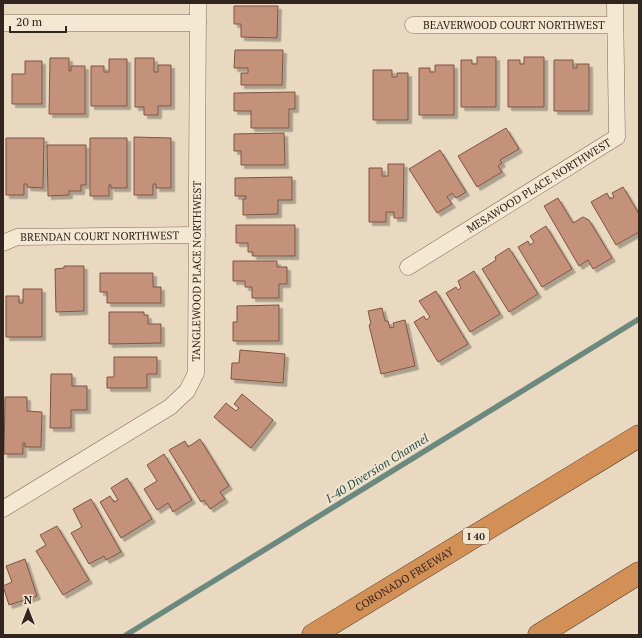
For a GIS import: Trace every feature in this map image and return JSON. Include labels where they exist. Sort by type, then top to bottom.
[{"type":"highway","name":"CORONADO FREEWAY","points":[[313,635],[639,436]]},
{"type":"highway","points":[[539,635],[639,574]]},
{"type":"street","name":"TANGLEWOOD PLACE NORTHWEST","points":[[3,509],[170,407],[187,390],[196,373],[198,3]]},
{"type":"street","name":"MESAWOOD PLACE NORTHWEST","points":[[408,267],[617,137],[615,3]]},
{"type":"street","points":[[3,23],[198,23]]},
{"type":"street","name":"BEAVERWOOD COURT NORTHWEST","points":[[413,25],[615,26]]},
{"type":"street","name":"BRENDAN COURT NORTHWEST","points":[[3,243],[17,237],[197,235]]},
{"type":"building","points":[[234,6],[278,6],[277,38],[241,37],[241,24],[234,24]]},
{"type":"building","points":[[235,50],[283,50],[282,85],[241,85],[241,73],[248,73],[248,68],[234,68]]},
{"type":"building","points":[[477,57],[496,57],[496,107],[461,107],[461,60],[472,60],[472,64],[477,64]]},
{"type":"building","points":[[524,57],[544,57],[544,107],[508,107],[508,60],[520,60],[520,64],[524,64]]},
{"type":"building","points":[[50,58],[69,58],[69,71],[71,71],[71,66],[85,66],[85,114],[49,114]]},
{"type":"building","points":[[135,58],[154,58],[154,72],[158,72],[158,65],[171,65],[171,106],[158,106],[158,115],[144,115],[144,107],[135,107]]},
{"type":"building","points":[[109,59],[127,59],[127,106],[91,106],[91,66],[104,66],[104,72],[109,72]]},
{"type":"building","points":[[554,60],[573,60],[573,68],[577,68],[577,64],[589,64],[589,111],[554,111]]},
{"type":"building","points":[[25,61],[42,61],[42,104],[12,104],[12,74],[25,74]]},
{"type":"building","points":[[435,65],[454,65],[454,115],[419,115],[419,68],[430,68],[430,72],[435,72]]},
{"type":"building","points":[[373,70],[392,70],[392,77],[397,77],[397,73],[408,73],[408,120],[373,120]]},
{"type":"building","points":[[295,92],[295,109],[289,109],[289,128],[251,128],[251,111],[234,111],[234,93]]},
{"type":"building","points":[[506,128],[519,149],[500,160],[502,163],[498,166],[502,172],[477,187],[458,156]]},
{"type":"building","points":[[284,133],[285,165],[241,165],[241,151],[234,151],[234,134]]},
{"type":"building","points":[[134,137],[171,138],[171,188],[156,188],[156,184],[153,184],[153,195],[134,195]]},
{"type":"building","points":[[6,138],[44,138],[43,188],[27,187],[27,184],[24,184],[24,195],[6,195]]},
{"type":"building","points":[[90,138],[127,138],[127,188],[111,188],[111,185],[109,185],[109,196],[90,196]]},
{"type":"building","points":[[47,145],[86,145],[86,185],[81,185],[81,191],[69,191],[69,195],[48,196]]},
{"type":"building","points":[[440,150],[466,192],[456,198],[452,193],[447,197],[452,204],[437,213],[409,169]]},
{"type":"building","points":[[388,164],[404,164],[403,218],[394,218],[394,212],[386,212],[386,222],[369,222],[369,168],[382,168],[382,176],[388,176]]},
{"type":"building","points":[[292,177],[292,200],[278,200],[278,214],[243,215],[243,199],[246,199],[246,196],[235,196],[235,178]]},
{"type":"building","points":[[623,187],[639,214],[639,232],[616,245],[591,202],[607,193],[610,199],[614,197],[612,193]]},
{"type":"building","points":[[558,198],[573,223],[583,217],[589,220],[612,258],[593,269],[588,260],[579,266],[544,206]]},
{"type":"building","points":[[236,225],[295,225],[295,256],[253,256],[253,252],[248,252],[248,243],[236,243]]},
{"type":"building","points":[[546,226],[572,269],[542,287],[518,247],[528,241],[530,245],[534,242],[530,236]]},
{"type":"building","points":[[509,248],[538,294],[509,312],[482,269],[496,260],[495,257]]},
{"type":"building","points":[[233,261],[277,261],[277,267],[287,267],[287,284],[279,284],[279,298],[252,298],[252,287],[245,287],[245,281],[233,281]]},
{"type":"building","points":[[64,266],[84,266],[84,311],[56,312],[55,269],[64,268]]},
{"type":"building","points":[[474,271],[500,314],[470,332],[446,293],[456,287],[458,290],[461,288],[458,281]]},
{"type":"building","points":[[100,273],[153,273],[153,287],[161,287],[161,303],[107,303],[107,292],[100,292]]},
{"type":"building","points":[[23,289],[42,289],[42,337],[6,337],[6,296],[19,296],[19,303],[23,303]]},
{"type":"building","points":[[436,291],[468,344],[438,362],[414,322],[424,316],[426,320],[430,317],[419,301]]},
{"type":"building","points":[[279,305],[279,341],[233,341],[233,322],[237,322],[237,306]]},
{"type":"building","points":[[382,308],[385,321],[388,321],[390,328],[394,327],[393,323],[405,320],[415,366],[381,374],[369,325],[371,324],[368,311]]},
{"type":"building","points":[[109,312],[144,312],[144,315],[148,315],[148,324],[161,324],[161,343],[109,344]]},
{"type":"building","points":[[240,350],[285,354],[283,383],[231,379],[232,363],[239,363]]},
{"type":"building","points":[[114,357],[157,357],[157,374],[147,374],[147,388],[107,388],[107,377],[114,377]]},
{"type":"building","points":[[51,374],[72,374],[72,386],[87,386],[87,410],[71,410],[71,428],[50,428]]},
{"type":"building","points":[[242,394],[273,420],[251,448],[214,417],[226,403],[236,411],[239,408],[234,404]]},
{"type":"building","points":[[5,397],[27,397],[27,411],[42,412],[41,447],[25,447],[25,443],[23,443],[23,454],[4,454]]},
{"type":"building","points":[[200,439],[229,486],[220,492],[225,499],[210,509],[204,500],[201,502],[169,450],[185,441],[188,447]]},
{"type":"building","points":[[164,454],[192,500],[173,512],[168,503],[157,510],[144,489],[157,481],[147,465]]},
{"type":"building","points":[[127,478],[152,519],[121,538],[100,502],[110,496],[114,502],[118,500],[111,488]]},
{"type":"building","points":[[91,499],[121,552],[106,560],[104,556],[89,564],[71,533],[82,527],[73,509]]},
{"type":"building","points":[[57,526],[89,580],[63,595],[36,551],[46,545],[40,535]]},
{"type":"building","points":[[25,559],[37,596],[9,605],[3,586],[12,582],[6,566]]},
{"type":"waterway","name":"I-40 Diversion Channel","points":[[126,635],[639,319]]}]
